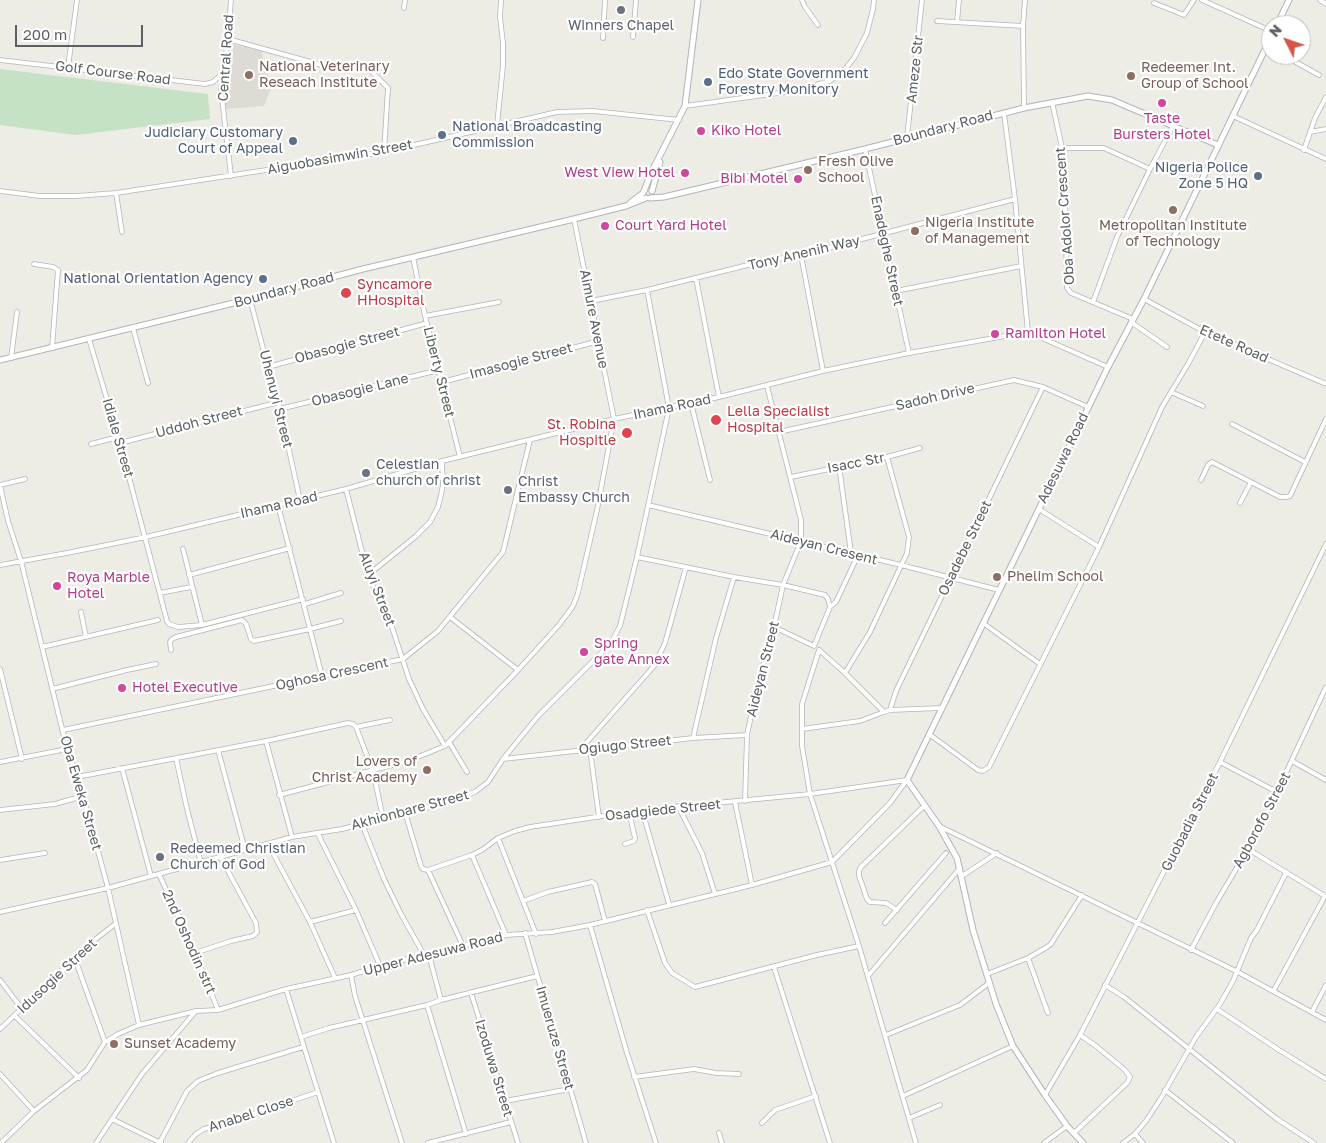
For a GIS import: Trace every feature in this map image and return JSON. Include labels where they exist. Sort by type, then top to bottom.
[{"type":"street","points":[[68,67],[77,0]]},
{"type":"street","name":"Central Road","points":[[230,176],[221,90],[231,0]]},
{"type":"street","points":[[404,8],[405,0]]},
{"type":"street","points":[[497,125],[503,66],[500,0]]},
{"type":"street","points":[[603,38],[605,0]]},
{"type":"street","points":[[633,37],[636,0]]},
{"type":"street","points":[[648,194],[651,173],[685,106],[698,0]]},
{"type":"street","points":[[802,0],[818,25]]},
{"type":"street","points":[[685,106],[793,91],[830,81],[845,69],[854,58],[867,33],[874,0]]},
{"type":"street","name":"Ameze Str","points":[[907,137],[922,0]]},
{"type":"street","points":[[957,22],[960,0]]},
{"type":"street","points":[[1024,108],[1023,26],[1025,0]]},
{"type":"street","points":[[1154,4],[1184,15],[1194,0]]},
{"type":"street","points":[[1202,0],[1261,27]]},
{"type":"street","points":[[1282,15],[1289,0]]},
{"type":"street","points":[[1320,0],[1326,4]]},
{"type":"street","points":[[937,21],[1023,26]]},
{"type":"street","points":[[228,39],[325,66]]},
{"type":"street","name":"Golf Course Road","points":[[0,60],[205,84],[213,82]]},
{"type":"street","name":"Adesuwa Road","points":[[832,862],[890,803],[907,780],[1108,366],[1144,299],[1218,145],[1261,62]]},
{"type":"street","points":[[1301,65],[1319,75]]},
{"type":"street","points":[[356,66],[372,71],[388,88],[384,152]]},
{"type":"street","points":[[221,90],[213,82],[223,73]]},
{"type":"street","name":"Boundary Road","points":[[0,360],[626,206],[648,194],[664,197],[1052,102],[1088,96],[1112,100],[1218,145]]},
{"type":"street","points":[[1304,150],[1315,118],[1326,97]]},
{"type":"street","name":"Oba Adolor Crescent","points":[[1052,102],[1062,148],[1067,288],[1071,293],[1132,320],[1167,347]]},
{"type":"street","name":"Aiguobasimwin Street","points":[[0,191],[40,196],[116,193],[384,152],[556,112],[574,111],[679,120]]},
{"type":"street","points":[[1004,113],[1015,199],[1028,332],[1108,366]]},
{"type":"street","points":[[1233,116],[1326,159]]},
{"type":"street","points":[[1094,302],[1117,237],[1173,126]]},
{"type":"street","points":[[1310,132],[1326,129]]},
{"type":"street","points":[[1062,148],[1104,148],[1150,169]]},
{"type":"street","name":"Enadeghe Street","points":[[865,149],[908,353]]},
{"type":"street","points":[[116,193],[122,232]]},
{"type":"street","name":"Tony Anenih Way","points":[[591,301],[801,255],[1015,199]]},
{"type":"street","name":"Aimure Avenue","points":[[574,219],[614,419]]},
{"type":"street","points":[[801,255],[823,371]]},
{"type":"street","name":"Liberty Street","points":[[413,257],[425,316],[460,457]]},
{"type":"street","points":[[34,264],[53,267],[58,270],[52,348]]},
{"type":"street","points":[[896,291],[1022,266]]},
{"type":"street","points":[[696,278],[719,397]]},
{"type":"street","points":[[647,290],[669,408]]},
{"type":"street","name":"Uhenuyi Street","points":[[250,299],[280,409],[300,500]]},
{"type":"street","name":"Etete Road","points":[[1144,299],[1204,332],[1326,384]]},
{"type":"street","points":[[425,316],[499,302]]},
{"type":"street","points":[[11,358],[17,312]]},
{"type":"street","name":"Obasogie Street","points":[[268,367],[427,323]]},
{"type":"street","points":[[133,328],[148,383]]},
{"type":"street","name":"Ihama Road","points":[[0,565],[146,537],[300,500],[442,461],[614,419],[767,386],[823,371],[908,353],[1028,332]]},
{"type":"street","points":[[929,734],[978,770],[986,770],[1099,547],[1147,440],[1204,332]]},
{"type":"street","name":"Idiale Street","points":[[89,339],[120,443],[169,624],[178,627],[202,625]]},
{"type":"street","name":"Imasogie Street","points":[[442,382],[599,341]]},
{"type":"street","name":"Obasogie Lane","points":[[280,409],[439,370]]},
{"type":"street","name":"Sadoh Drive","points":[[779,432],[1014,380],[1043,387],[1088,407]]},
{"type":"street","points":[[767,386],[801,520],[801,541]]},
{"type":"street","name":"Osadebe Street","points":[[890,710],[896,691],[1043,387]]},
{"type":"street","points":[[1171,392],[1203,406]]},
{"type":"street","name":"Uddoh Street","points":[[120,443],[278,402]]},
{"type":"street","points":[[691,403],[710,480]]},
{"type":"street","name":"Akhionbare Street","points":[[0,912],[108,888],[292,838],[362,824],[458,799],[475,792],[492,777],[504,758],[539,714],[611,644],[620,626],[637,557],[669,408]]},
{"type":"street","points":[[279,796],[408,761],[445,746],[559,625],[576,600],[597,510],[614,419]]},
{"type":"street","points":[[1201,480],[1208,465],[1212,462],[1280,497],[1286,498],[1290,496],[1326,419]]},
{"type":"street","points":[[1232,424],[1305,462]]},
{"type":"street","points":[[91,444],[118,437]]},
{"type":"street","name":"Oghosa Crescent","points":[[63,730],[403,659],[450,618],[503,552],[530,440]]},
{"type":"street","name":"Isacc Str","points":[[791,477],[887,457],[920,448]]},
{"type":"street","points":[[845,673],[870,632],[907,552],[909,537],[887,457]]},
{"type":"street","points":[[368,575],[415,537],[430,522],[438,507],[443,485],[442,461]]},
{"type":"street","points":[[839,466],[851,553]]},
{"type":"street","points":[[0,485],[25,479]]},
{"type":"street","points":[[1240,503],[1251,482]]},
{"type":"street","name":"Oba Eweka Street","points":[[0,485],[68,749],[108,888],[139,1025]]},
{"type":"street","name":"Aluyi Street","points":[[346,488],[368,575],[392,627],[423,709],[445,746]]},
{"type":"street","points":[[278,505],[322,676]]},
{"type":"street","name":"Aideyan Cresent","points":[[648,505],[999,590]]},
{"type":"street","points":[[1039,509],[1099,547]]},
{"type":"street","name":"Aideyan Street","points":[[745,801],[747,735],[758,683],[774,627],[783,585],[801,541]]},
{"type":"street","name":"Guobadia Street","points":[[1045,1095],[1080,1035],[1220,762],[1326,544]]},
{"type":"street","points":[[189,575],[290,548]]},
{"type":"street","points":[[183,549],[202,625],[303,599]]},
{"type":"street","points":[[814,646],[830,607],[836,602],[858,555]]},
{"type":"street","points":[[637,557],[783,585],[825,596],[830,607]]},
{"type":"street","points":[[579,751],[654,666],[665,643],[686,567]]},
{"type":"street","points":[[693,738],[716,638],[734,577]]},
{"type":"street","points":[[160,593],[192,587]]},
{"type":"street","points":[[305,604],[341,593]]},
{"type":"street","points":[[80,612],[86,637]]},
{"type":"street","points":[[450,618],[518,670]]},
{"type":"street","points":[[42,647],[158,620]]},
{"type":"street","points":[[171,650],[170,642],[176,637],[242,620],[246,624],[251,639],[254,640],[341,621]]},
{"type":"street","points":[[983,623],[1040,664]]},
{"type":"street","points":[[774,627],[814,646],[845,673],[884,712]]},
{"type":"street","points":[[819,650],[802,704],[802,746],[810,794],[859,946],[916,1143]]},
{"type":"street","points":[[52,689],[156,664]]},
{"type":"street","points":[[0,669],[22,759]]},
{"type":"street","name":"Agborofo Street","points":[[1191,950],[1248,849],[1292,762],[1326,686]]},
{"type":"street","points":[[802,729],[860,721],[890,710],[941,708]]},
{"type":"street","points":[[356,727],[390,720]]},
{"type":"street","points":[[77,777],[266,741],[348,723],[356,727],[373,771],[383,818]]},
{"type":"street","name":"Ogiugo Street","points":[[504,758],[693,738],[747,735]]},
{"type":"street","points":[[266,741],[279,796],[292,838]]},
{"type":"street","points":[[449,742],[467,772]]},
{"type":"street","points":[[0,762],[68,749]]},
{"type":"street","points":[[590,749],[599,817]]},
{"type":"street","points":[[218,750],[245,850]]},
{"type":"street","points":[[176,758],[201,863]]},
{"type":"street","points":[[1220,762],[1277,792]]},
{"type":"street","points":[[1292,762],[1326,780]]},
{"type":"street","points":[[122,768],[151,876]]},
{"type":"street","points":[[907,780],[940,826],[953,849],[960,868],[973,930],[989,983],[1013,1046],[1067,1126],[1083,1143]]},
{"type":"street","name":"Osadgiede Street","points":[[428,870],[472,855],[498,838],[530,827],[642,810],[810,794],[907,780]]},
{"type":"street","points":[[0,810],[55,804],[83,796]]},
{"type":"street","points":[[735,802],[752,885]]},
{"type":"street","points":[[897,910],[886,903],[870,902],[859,871],[925,805]]},
{"type":"street","points":[[678,806],[702,853],[715,894]]},
{"type":"street","points":[[642,810],[669,904]]},
{"type":"street","points":[[405,812],[421,866],[423,869],[428,870],[463,946]]},
{"type":"street","points":[[625,844],[634,841],[635,838],[629,812]]},
{"type":"street","points":[[362,824],[384,879],[424,955]]},
{"type":"street","points":[[940,826],[1274,990],[1326,1020]]},
{"type":"street","points":[[318,834],[356,910],[380,966]]},
{"type":"street","points":[[498,838],[536,934]]},
{"type":"street","points":[[268,844],[310,922],[335,978]]},
{"type":"street","points":[[1248,849],[1325,896],[1274,990]]},
{"type":"street","points":[[0,860],[46,853]]},
{"type":"street","points":[[885,923],[946,853]]},
{"type":"street","points":[[962,876],[997,853]]},
{"type":"street","points":[[472,855],[506,935]]},
{"type":"street","points":[[195,953],[231,940],[253,936],[257,932],[256,923],[221,858]]},
{"type":"street","name":"Upper Adesuwa Road","points":[[106,1042],[118,1034],[139,1025],[196,1011],[218,1010],[286,989],[351,975],[506,935],[536,934],[605,921],[752,885],[832,862]]},
{"type":"street","points":[[868,976],[960,868]]},
{"type":"street","points":[[1123,1143],[1146,1122],[1189,1048],[1217,1009],[1233,981],[1250,938],[1257,930],[1286,873]]},
{"type":"street","name":"2nd Oshodin strt","points":[[159,874],[195,953],[218,1010]]},
{"type":"street","points":[[523,901],[548,892],[592,882],[605,921]]},
{"type":"street","points":[[987,974],[1028,958],[1051,944],[1082,895]]},
{"type":"street","points":[[310,922],[356,910]]},
{"type":"street","points":[[647,910],[665,963],[672,973],[696,987],[859,946]]},
{"type":"street","name":"Idusogie Street","points":[[0,1029],[16,1016],[73,960],[115,924]]},
{"type":"street","points":[[590,924],[634,1077],[656,1143]]},
{"type":"street","name":"Imueruze Street","points":[[525,933],[586,1143]]},
{"type":"street","points":[[429,955],[441,1000]]},
{"type":"street","points":[[1,1143],[34,1111],[79,1078],[87,1070],[106,1042],[76,958],[73,960]]},
{"type":"street","points":[[1028,958],[1048,1013]]},
{"type":"street","points":[[774,967],[830,1143]]},
{"type":"street","points":[[351,975],[355,996],[402,1143]]},
{"type":"street","points":[[302,1037],[329,1028],[428,1005],[537,976]]},
{"type":"street","points":[[0,980],[22,1009]]},
{"type":"street","points":[[886,1035],[960,1005],[989,983]]},
{"type":"street","points":[[1105,984],[1124,996],[1278,1119],[1314,1143]]},
{"type":"street","points":[[1312,1012],[1326,985]]},
{"type":"street","points":[[286,989],[334,1143]]},
{"type":"street","name":"Izoduwa Street","points":[[471,993],[518,1143]]},
{"type":"street","points":[[428,1005],[466,1134]]},
{"type":"street","points":[[1217,1009],[1326,1079]]},
{"type":"street","points":[[96,1143],[142,1074],[196,1011]]},
{"type":"street","points":[[16,1016],[79,1078]]},
{"type":"street","points":[[1074,1133],[1127,1083],[1130,1077],[1125,1070],[1080,1035]]},
{"type":"street","points":[[903,1096],[1013,1046]]},
{"type":"street","points":[[112,1118],[161,1143],[187,1091],[198,1081],[303,1047]]},
{"type":"street","points":[[634,1077],[694,1069],[716,1073],[739,1074]]},
{"type":"street","points":[[0,1074],[34,1111]]},
{"type":"street","points":[[505,1101],[570,1089]]},
{"type":"street","points":[[1165,1090],[1233,1143]]},
{"type":"street","name":"Anabel Close","points":[[188,1143],[196,1134],[204,1129],[318,1092]]},
{"type":"street","points":[[762,1122],[775,1110],[816,1096]]},
{"type":"street","points":[[909,1118],[940,1105]]},
{"type":"street","points":[[428,1143],[448,1141],[466,1134],[511,1122]]},
{"type":"street","points":[[1044,1143],[1067,1126]]},
{"type":"street","points":[[719,1133],[722,1143]]},
{"type":"street","points":[[1135,1134],[1143,1143]]},
{"type":"shaded area","name":"National Veterinary Reseach Institute","points":[[232,44],[259,49],[262,52],[264,65],[272,86],[264,106],[226,109],[225,90],[230,72]]},
{"type":"green space","points":[[0,69],[208,94],[210,119],[76,135],[0,125]]},
{"type":"place","name":"Winners Chapel","points":[[621,10]]},
{"type":"place","name":"National Veterinary Reseach Institute","points":[[249,75]]},
{"type":"place","name":"Redeemer Int. Group of School","points":[[1131,76]]},
{"type":"place","name":"Edo State Government Forestry Monitory","points":[[708,82]]},
{"type":"place","name":"Taste Bursters Hotel","points":[[1162,103]]},
{"type":"place","name":"Kiko Hotel","points":[[701,131]]},
{"type":"place","name":"National Broadcasting Commission","points":[[442,135]]},
{"type":"place","name":"Judiciary Customary Court of Appeal","points":[[293,141]]},
{"type":"place","name":"Fresh Olive School","points":[[808,170]]},
{"type":"place","name":"West View Hotel","points":[[685,173]]},
{"type":"place","name":"Nigeria Police Zone 5 HQ","points":[[1258,176]]},
{"type":"place","name":"Bibi Motel","points":[[798,179]]},
{"type":"place","name":"Metropolitan Institute of Technology","points":[[1173,210]]},
{"type":"place","name":"Court Yard Hotel","points":[[605,226]]},
{"type":"place","name":"Nigeria Institute of Management","points":[[915,231]]},
{"type":"place","name":"National Orientation Agency","points":[[263,279]]},
{"type":"place","name":"Syncamore HHospital","points":[[346,293]]},
{"type":"place","name":"Ramilton Hotel","points":[[995,334]]},
{"type":"place","name":"Lella Specialist Hospital","points":[[716,420]]},
{"type":"place","name":"St. Robina Hospitle","points":[[627,433]]},
{"type":"place","name":"Celestian church of christ","points":[[366,473]]},
{"type":"place","name":"Christ Embassy Church","points":[[508,490]]},
{"type":"place","name":"Phelim School","points":[[997,577]]},
{"type":"place","name":"Roya Marble Hotel","points":[[57,586]]},
{"type":"place","name":"Spring gate Annex","points":[[584,652]]},
{"type":"place","name":"Hotel Executive","points":[[122,688]]},
{"type":"place","name":"Lovers of Christ Academy","points":[[427,770]]},
{"type":"place","name":"Redeemed Christian Church of God","points":[[160,857]]},
{"type":"place","name":"Sunset Academy","points":[[114,1044]]}]
